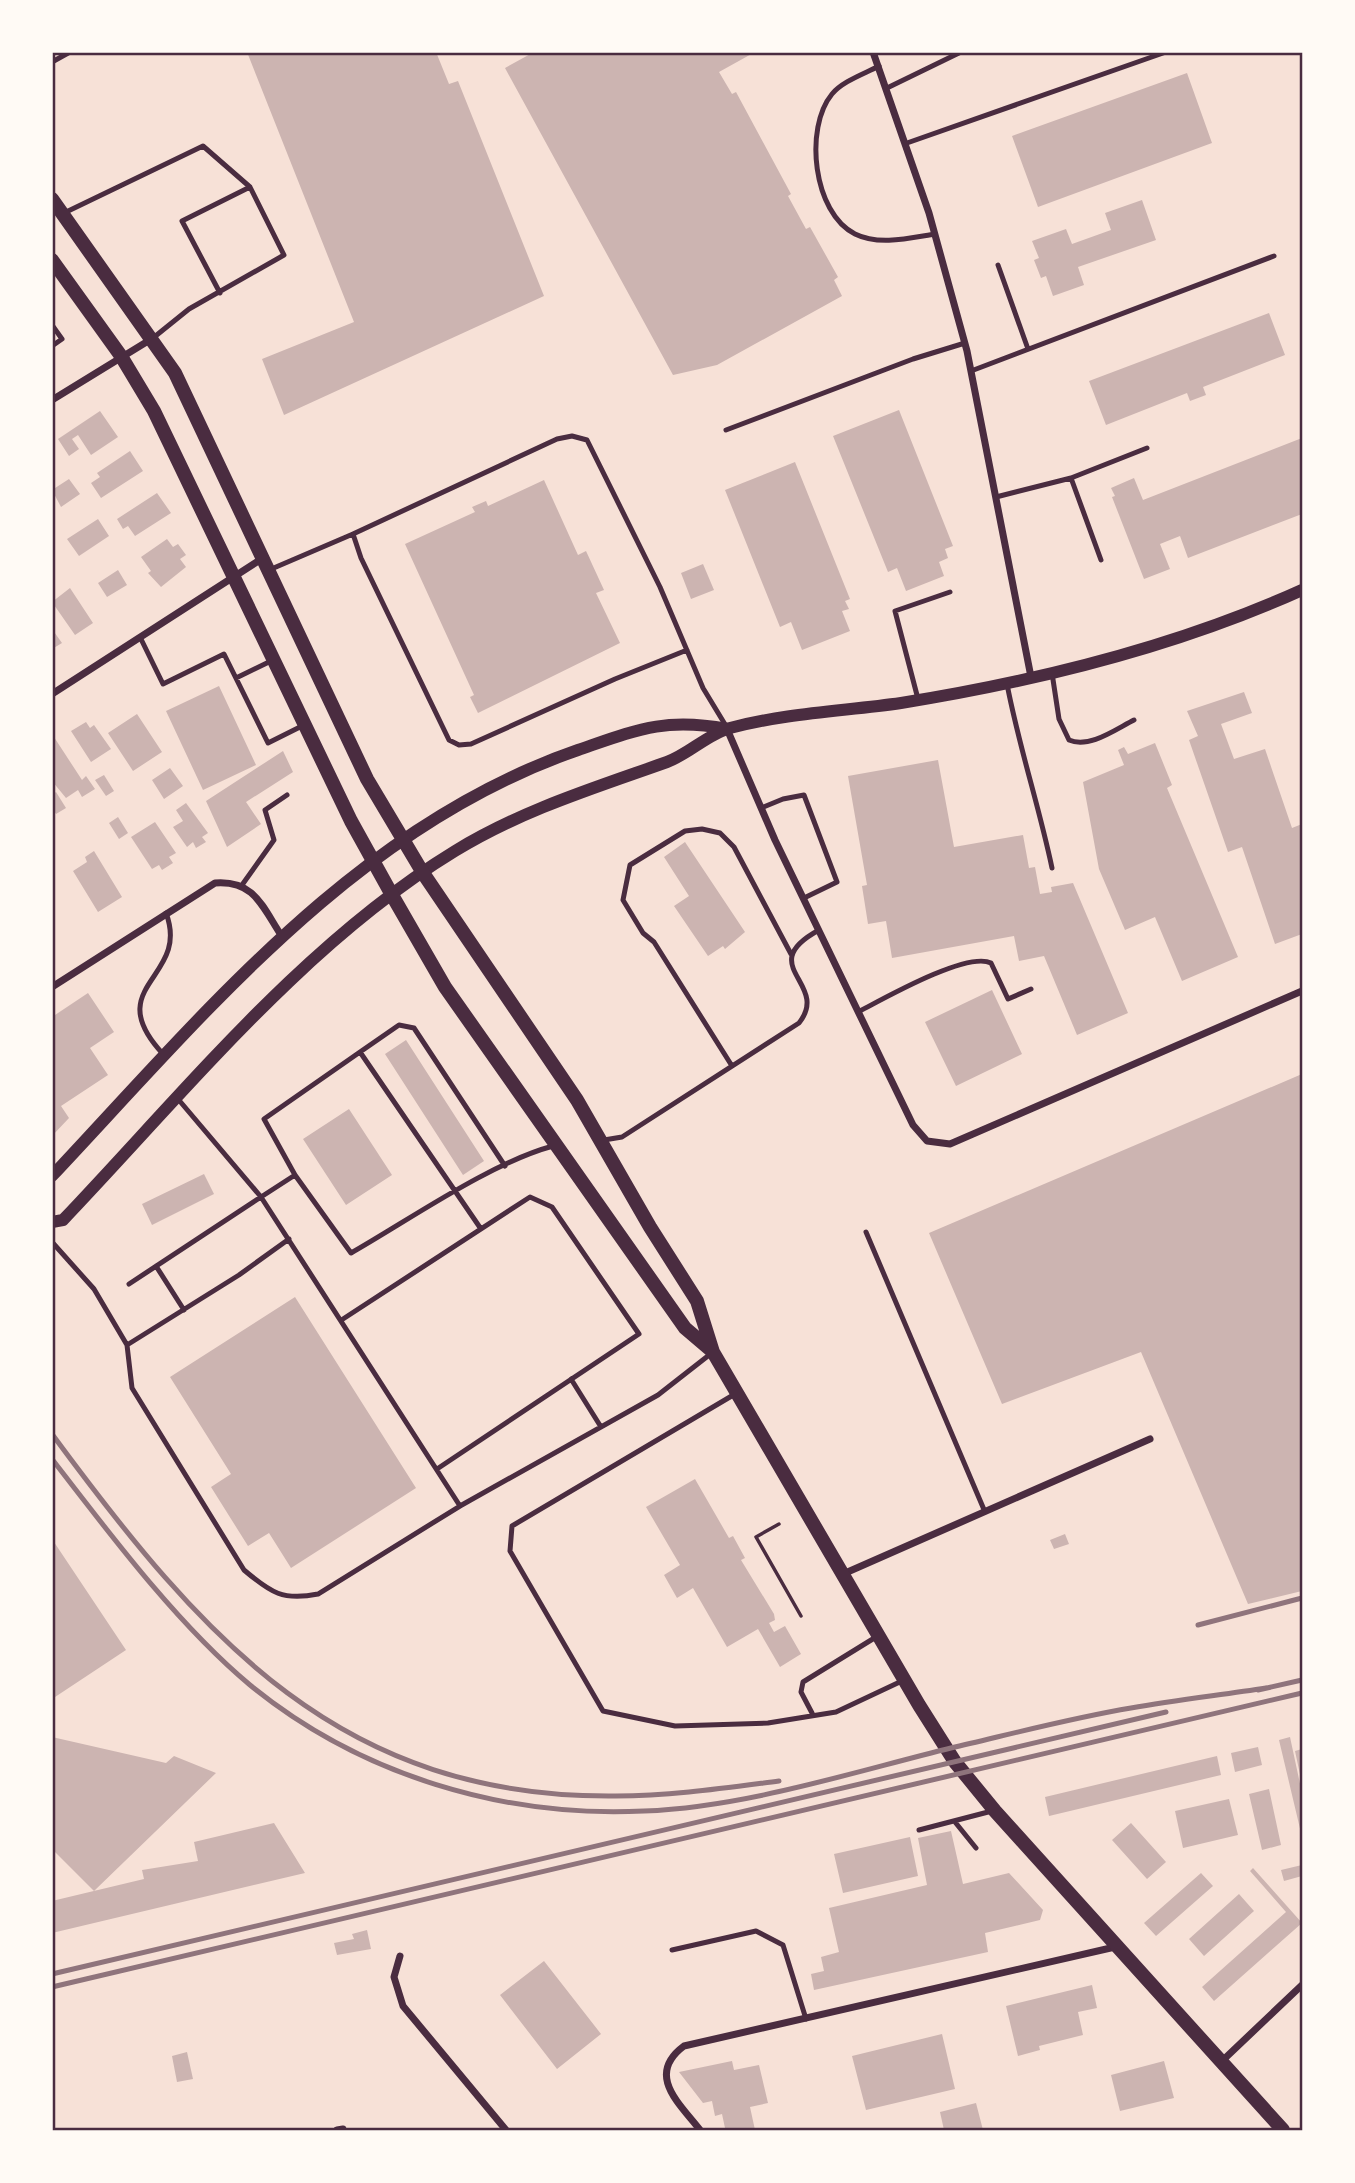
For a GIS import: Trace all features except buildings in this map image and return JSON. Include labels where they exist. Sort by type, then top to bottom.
[{"type":"main road","points":[[52,199],[153,338],[175,373],[367,779],[423,873],[577,1100],[697,1301],[713,1352],[904,1680],[955,1762],[1115,1947],[1283,2130]]},
{"type":"main road","points":[[55,269],[121,356],[154,411],[304,725],[373,861],[445,986],[685,1328],[713,1352]]},
{"type":"street","points":[[873,52],[907,143],[965,344],[1031,677]]},
{"type":"street","points":[[52,400],[153,338]]},
{"type":"street","points":[[52,694],[233,577],[265,564]]},
{"type":"street","points":[[52,1222],[64,1220],[288,982],[340,934],[461,847],[531,811],[589,787],[672,760],[727,729],[918,699],[1052,673],[1191,634],[1303,590]]},
{"type":"street","points":[[52,1176],[281,935],[373,861],[433,818],[559,756],[638,729],[662,723],[698,723],[727,729]]},
{"type":"street","points":[[727,729],[761,808],[913,1125],[927,1141],[938,1145],[950,1144],[1303,990]]},
{"type":"street","points":[[52,987],[215,883],[242,885],[253,892],[281,935]]},
{"type":"street","points":[[843,1574],[1150,1439]]},
{"type":"street","points":[[701,2130],[669,2090],[667,2065],[674,2054],[684,2046],[1115,1947]]},
{"type":"street","points":[[400,1956],[394,1977],[403,2006],[506,2130]]},
{"type":"street","points":[[1220,2063],[1303,1985]]},
{"type":"lane","points":[[52,62],[70,52]]},
{"type":"lane","points":[[887,88],[961,52]]},
{"type":"lane","points":[[907,143],[1166,52]]},
{"type":"lane","points":[[879,66],[834,92],[819,115],[815,131],[816,156],[827,199],[845,227],[866,238],[901,240],[935,234]]},
{"type":"lane","points":[[63,213],[203,146],[250,187],[284,255],[189,309],[153,338]]},
{"type":"lane","points":[[220,293],[182,221],[250,187]]},
{"type":"lane","points":[[971,371],[1274,256]]},
{"type":"lane","points":[[998,265],[1028,349]]},
{"type":"lane","points":[[52,325],[62,339],[52,346]]},
{"type":"lane","points":[[726,430],[900,364],[965,344]]},
{"type":"lane","points":[[265,564],[353,534],[557,439],[572,436],[587,440],[660,587],[703,688],[727,729]]},
{"type":"lane","points":[[996,497],[1071,478],[1147,448]]},
{"type":"lane","points":[[1071,478],[1101,560]]},
{"type":"lane","points":[[353,534],[361,558],[449,740],[459,745],[471,744],[615,679],[687,650]]},
{"type":"lane","points":[[918,699],[895,611],[950,592]]},
{"type":"lane","points":[[140,638],[163,684],[224,654],[268,743],[304,725]]},
{"type":"lane","points":[[236,678],[273,660]]},
{"type":"lane","points":[[1052,673],[1059,719],[1069,740],[1077,744],[1098,738],[1134,720]]},
{"type":"lane","points":[[1007,683],[1018,740],[1042,820],[1052,868]]},
{"type":"lane","points":[[242,885],[274,840],[265,810],[287,795]]},
{"type":"lane","points":[[761,808],[783,799],[804,795],[837,882],[804,898]]},
{"type":"lane","points":[[600,1141],[622,1137],[799,1023],[805,1014],[806,995],[791,964],[791,954],[734,848],[720,833],[702,829],[685,831],[630,866],[623,900],[643,933],[654,942],[732,1066]]},
{"type":"lane","points":[[165,1056],[150,1040],[141,1020],[143,989],[169,955],[173,931],[166,912]]},
{"type":"lane","points":[[791,954],[796,945],[819,930]]},
{"type":"lane","points":[[859,1012],[901,989],[965,964],[985,961],[991,963],[1008,999],[1031,989]]},
{"type":"lane","points":[[505,1166],[414,1028],[399,1025],[264,1119],[295,1175],[351,1253],[505,1166],[533,1152],[556,1146]]},
{"type":"lane","points":[[360,1052],[481,1229]]},
{"type":"lane","points":[[178,1099],[261,1197],[343,1320],[460,1506]]},
{"type":"lane","points":[[130,1284],[295,1175]]},
{"type":"lane","points":[[343,1320],[530,1197],[552,1207],[639,1334],[437,1469]]},
{"type":"lane","points":[[866,1232],[985,1511]]},
{"type":"lane","points":[[127,1345],[289,1239]]},
{"type":"lane","points":[[52,1242],[94,1289],[127,1345],[132,1388],[244,1570],[266,1589],[293,1599],[318,1594],[460,1506],[658,1395],[713,1352]]},
{"type":"lane","points":[[156,1266],[184,1310]]},
{"type":"lane","points":[[571,1380],[601,1427]]},
{"type":"lane","points":[[737,1393],[512,1526],[510,1551],[603,1711],[676,1726],[768,1723],[812,1713],[836,1712],[904,1680]]},
{"type":"lane","points":[[812,1713],[801,1692],[803,1682],[878,1635]]},
{"type":"lane","points":[[919,1830],[995,1811]]},
{"type":"lane","points":[[955,1822],[976,1848]]},
{"type":"lane","points":[[672,1950],[756,1931],[783,1945],[806,2019]]},
{"type":"path","points":[[779,1524],[756,1537],[801,1616]]},
{"type":"railway","points":[[52,1434],[108,1509],[165,1577],[224,1639],[288,1693],[357,1737],[433,1770],[519,1790],[637,1796],[779,1781]]},
{"type":"railway","points":[[52,1459],[171,1607],[250,1685],[293,1717],[338,1744],[435,1784],[486,1798],[538,1807],[591,1811],[644,1811],[721,1803],[799,1787],[1086,1716],[1266,1688]]},
{"type":"railway","points":[[1198,1625],[1302,1598]]},
{"type":"railway","points":[[1258,1690],[1302,1680]]},
{"type":"railway","points":[[52,1987],[1302,1693]]},
{"type":"railway","points":[[52,1974],[1166,1712]]}]
